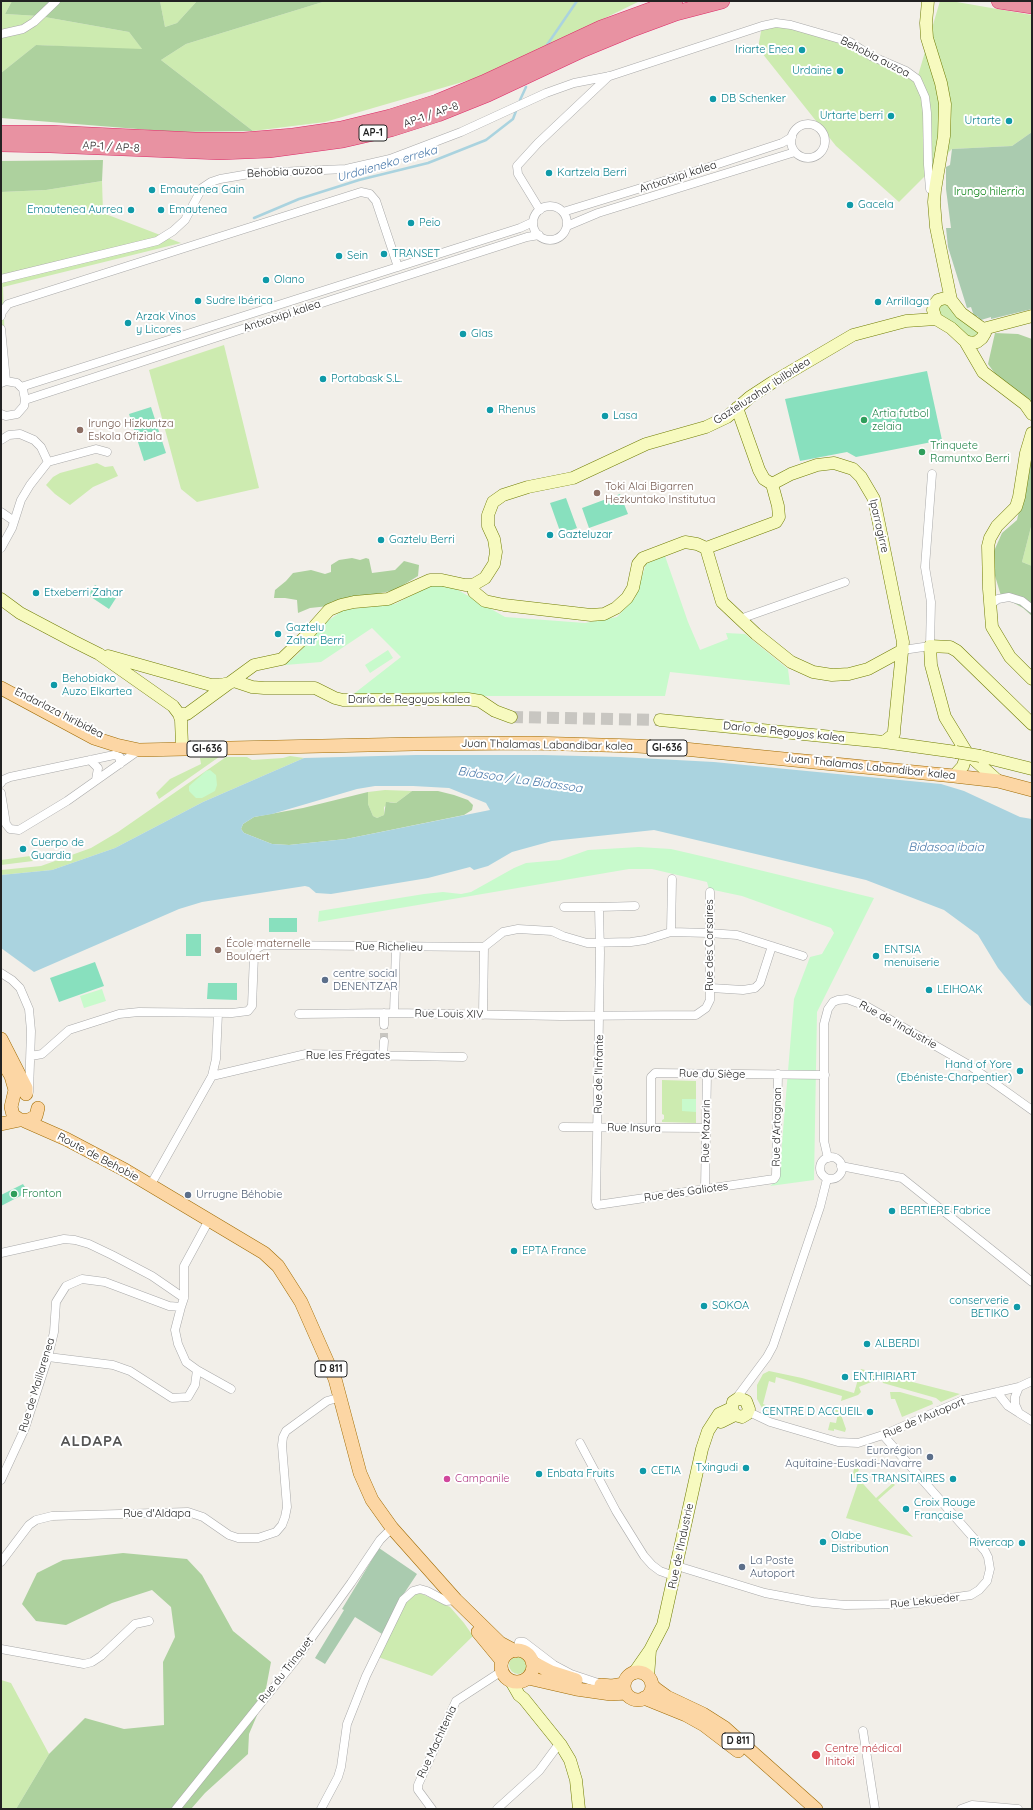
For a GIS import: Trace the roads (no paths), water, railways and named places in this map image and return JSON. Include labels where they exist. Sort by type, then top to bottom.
[{"type":"highway","name":"AP-1 / AP-8","points":[[1,133],[50,133],[195,140],[244,140],[293,136],[341,129],[390,117],[437,102],[483,83],[601,28],[675,1]]},
{"type":"highway","name":"AP-1 / AP-8","points":[[1,144],[72,145],[220,152],[269,150],[343,140],[391,129],[438,114],[488,94],[584,49],[630,30],[676,13],[722,1]]},
{"type":"highway","points":[[999,1],[1032,6]]},
{"type":"main road","name":"Endarlaza hiribidea","points":[[1,683],[85,729],[117,743]]},
{"type":"main road","name":"Endarlaza hiribidea","points":[[1,688],[83,733],[117,743]]},
{"type":"main road","name":"Juan Thalamas Labandibar kalea","points":[[117,743],[146,745],[267,744],[298,746]]},
{"type":"main road","name":"Juan Thalamas Labandibar kalea","points":[[117,743],[145,750],[298,746],[530,743],[637,746],[954,776],[998,781],[1032,790]]},
{"type":"main road","points":[[1,1039],[26,1088],[27,1094]]},
{"type":"main road","points":[[1,1059],[11,1076],[15,1090],[11,1107],[13,1115],[23,1121]]},
{"type":"main road","points":[[1,1115],[20,1094],[27,1094],[36,1100],[38,1108],[33,1118],[1,1124]]},
{"type":"main road","name":"Route de Behobie","points":[[38,1108],[46,1130]]},
{"type":"main road","name":"Route de Behobie","points":[[23,1121],[46,1130],[100,1156],[150,1186]]},
{"type":"main road","name":"D 811","points":[[150,1186],[264,1253],[283,1273],[301,1302],[332,1372],[341,1397],[360,1473],[372,1500],[392,1528],[456,1600],[500,1644],[516,1651]]},
{"type":"main road","name":"D 811","points":[[456,1600],[467,1619],[502,1666]]},
{"type":"main road","points":[[516,1651],[527,1654],[532,1662],[551,1672],[593,1684],[625,1688],[611,1694],[521,1680],[504,1675],[502,1666],[507,1654],[516,1651]]},
{"type":"main road","points":[[521,1680],[532,1670],[532,1662]]},
{"type":"main road","points":[[634,1673],[643,1673],[650,1681],[650,1693],[640,1700],[632,1699],[625,1688],[627,1678],[634,1673]]},
{"type":"main road","name":"D 811","points":[[650,1681],[656,1690],[667,1697],[703,1714],[725,1728],[816,1809]]},
{"type":"main road","points":[[644,1698],[686,1715],[704,1725],[735,1749],[804,1809]]},
{"type":"street","points":[[1,34],[23,29],[34,22],[56,1]]},
{"type":"street","points":[[928,1],[926,38],[941,83],[945,104],[944,136],[934,202],[946,300],[985,332]]},
{"type":"street","name":"Behobia auzoa","points":[[1,279],[157,241],[173,231],[185,220],[202,188],[210,182],[220,178],[255,173],[346,169],[382,161],[461,132],[546,93],[574,83],[610,76],[762,26],[776,23],[791,25],[850,42],[871,56],[906,71],[917,79],[925,97],[927,113],[930,189]]},
{"type":"street","name":"Behobia auzoa","points":[[540,210],[518,174],[517,166],[519,161],[610,76]]},
{"type":"street","points":[[811,124],[822,131],[825,138],[824,149],[814,158],[802,157],[795,152],[791,141],[797,128],[803,125],[811,124]]},
{"type":"street","name":"Antxotxipi kalea","points":[[563,212],[706,168],[782,143],[792,137]]},
{"type":"street","name":"Antxotxipi kalea","points":[[567,226],[598,213],[795,152]]},
{"type":"street","points":[[1,316],[8,304],[361,192],[370,194],[376,201],[398,266]]},
{"type":"street","points":[[552,206],[563,212],[567,221],[567,226],[564,233],[554,239],[548,240],[539,235],[534,229],[533,222],[535,216],[540,210],[552,206]]},
{"type":"street","name":"Antxotxipi kalea","points":[[21,387],[520,228],[533,222]]},
{"type":"street","name":"Antxotxipi kalea","points":[[25,400],[331,300],[528,237],[539,235]]},
{"type":"street","points":[[946,300],[934,305],[934,315],[965,341],[983,372],[1025,404],[1032,414]]},
{"type":"street","name":"Gazteluzahar ibilbidea","points":[[473,585],[485,578],[494,564],[496,552],[494,539],[488,526],[488,515],[493,502],[496,499],[528,487],[573,478],[646,444],[706,427],[727,417],[773,382],[853,335],[934,315]]},
{"type":"street","points":[[965,341],[971,343],[977,342],[985,332],[1032,316]]},
{"type":"street","points":[[1,329],[3,382],[17,383],[21,387],[25,400],[24,406],[17,414],[6,416],[1,414]]},
{"type":"street","points":[[976,362],[985,332]]},
{"type":"street","points":[[179,714],[187,714],[254,665],[285,657],[329,610],[342,605],[388,599],[430,580],[442,580],[465,585],[473,585],[474,592],[485,601],[504,605],[590,615],[604,614],[616,608],[627,598],[633,588],[638,564],[643,558],[685,542],[706,548],[776,522],[779,517],[778,506],[772,484],[764,480],[759,470],[737,408]]},
{"type":"street","points":[[1032,433],[1026,453],[1020,497],[1016,507],[997,526],[990,538],[988,546],[988,590],[991,604],[992,627],[1010,657],[1032,679]]},
{"type":"street","points":[[1,440],[10,435],[20,434],[34,440],[41,447],[48,462]]},
{"type":"street","points":[[1,548],[6,541],[24,495],[48,462],[96,449],[107,452]]},
{"type":"street","name":"Iparragirre","points":[[772,484],[791,474],[824,463],[834,462],[853,469],[861,477],[874,499],[903,642],[894,734]]},
{"type":"street","points":[[932,474],[925,566],[931,602],[931,665],[945,717],[962,752],[963,766],[954,776]]},
{"type":"street","points":[[1,512],[14,521]]},
{"type":"street","points":[[706,548],[722,602],[791,662],[813,672],[832,675],[848,674],[868,669],[903,650],[930,646],[950,647],[957,651],[1032,724]]},
{"type":"street","points":[[740,619],[845,582]]},
{"type":"street","points":[[991,604],[998,599],[1009,597],[1022,601],[1032,609]]},
{"type":"street","points":[[1,599],[20,613],[99,654],[173,706],[179,714],[182,745]]},
{"type":"street","points":[[99,654],[211,685],[220,686],[234,681]]},
{"type":"street","name":"Darío de Regoyos kalea","points":[[234,681],[252,687],[315,688],[335,698],[343,700],[468,699],[480,701],[495,711],[511,717]]},
{"type":"street","name":"Darío de Regoyos kalea","points":[[660,720],[908,745],[962,752],[1032,768]]},
{"type":"street","points":[[884,742],[894,734]]},
{"type":"street","name":"Darío de Regoyos kalea","points":[[894,734],[908,745]]},
{"type":"street","points":[[1,793],[6,824],[10,829],[19,830],[67,801],[135,753],[145,750]]},
{"type":"street","points":[[962,752],[998,781]]},
{"type":"street","points":[[1,783],[3,780],[10,777],[116,755],[120,757],[120,764]]},
{"type":"street","points":[[90,760],[98,768],[96,780]]},
{"type":"street","points":[[672,879],[672,932]]},
{"type":"street","name":"Rue des Corsaires","points":[[599,1016],[696,1015],[706,1008],[710,1000],[711,988],[710,892]]},
{"type":"street","points":[[564,907],[635,906]]},
{"type":"street","name":"Rue de l'Infante","points":[[597,1205],[600,943],[599,907]]},
{"type":"street","points":[[483,1015],[484,947],[503,932],[511,929],[550,930],[576,941],[600,943],[646,940],[672,932],[737,935],[803,956]]},
{"type":"street","name":"Rue Richelieu","points":[[31,1056],[42,1054],[69,1030],[119,1014],[139,1012],[218,1013],[248,1011],[252,1006],[254,955],[256,949],[263,945],[484,947]]},
{"type":"street","points":[[394,1013],[396,946]]},
{"type":"street","points":[[711,988],[743,990],[755,988],[760,983],[772,946]]},
{"type":"street","points":[[1,973],[16,984],[26,1000],[30,1017],[31,1056],[27,1094]]},
{"type":"street","name":"Rue de l'Industrie","points":[[828,1158],[824,1141],[824,1024],[828,1010],[833,1002],[838,1000],[847,999],[866,1006],[969,1065],[1032,1110]]},
{"type":"street","points":[[150,1186],[212,1076],[216,1059],[218,1013]]},
{"type":"street","name":"Rue Louis XIV","points":[[299,1014],[394,1013],[599,1016]]},
{"type":"street","points":[[384,1014],[384,1025]]},
{"type":"street","points":[[383,1056],[384,1042]]},
{"type":"street","name":"Rue les Frégates","points":[[212,1076],[306,1054],[463,1057]]},
{"type":"street","name":"Rue du Siège","points":[[651,1128],[652,1074],[655,1073],[825,1075]]},
{"type":"street","name":"Rue Mazarin","points":[[705,1189],[707,1073]]},
{"type":"street","name":"Rue d'Artagnan","points":[[774,1179],[776,1176],[778,1074]]},
{"type":"street","name":"Rue Insura","points":[[563,1126],[706,1128]]},
{"type":"street","points":[[828,1158],[838,1160],[841,1166],[838,1177],[835,1179],[827,1179],[822,1175],[820,1168],[822,1162],[828,1158]]},
{"type":"street","points":[[841,1166],[902,1178],[1032,1282]]},
{"type":"street","name":"Rue des Galiotes","points":[[597,1205],[774,1179]]},
{"type":"street","points":[[739,1407],[746,1386],[768,1357],[773,1346],[820,1207],[827,1179]]},
{"type":"street","points":[[209,1220],[184,1266],[184,1298],[176,1330],[178,1344],[186,1362],[197,1370],[231,1389]]},
{"type":"street","points":[[1,1253],[64,1239],[75,1240],[89,1244],[119,1258],[152,1276],[184,1298]]},
{"type":"street","name":"Rue de Maillarenea","points":[[1,1480],[25,1428],[48,1357],[54,1332],[56,1302],[66,1286],[82,1279],[105,1282],[169,1306],[181,1307]]},
{"type":"street","points":[[48,1357],[113,1365],[130,1371],[172,1398],[188,1397],[195,1385],[197,1370]]},
{"type":"street","name":"Rue de l'Autoport","points":[[739,1407],[770,1422],[838,1442],[858,1444],[883,1435],[962,1400],[1019,1387],[1032,1381]]},
{"type":"street","points":[[1019,1387],[1015,1397],[1015,1404],[1019,1413]]},
{"type":"street","points":[[997,1392],[1008,1406],[1032,1421]]},
{"type":"street","name":"Rue d'Aldapa","points":[[1,1562],[29,1525],[36,1520],[52,1516],[188,1512],[203,1517],[229,1535],[238,1538],[258,1538],[271,1534],[282,1525],[287,1507],[282,1445],[283,1437],[286,1431],[327,1402],[341,1397]]},
{"type":"street","name":"Rue de l'Industrie","points":[[634,1673],[650,1650],[663,1625],[676,1571],[693,1487],[705,1440],[722,1421],[739,1407]]},
{"type":"street","name":"Rue Lekueder","points":[[580,1443],[616,1511],[644,1556],[660,1571],[676,1571],[765,1593],[813,1602],[839,1604],[909,1604],[971,1595],[979,1590],[987,1581],[990,1563],[986,1551],[883,1435]]},
{"type":"street","name":"Rue du Trinquet","points":[[176,1809],[294,1662],[380,1540],[392,1528]]},
{"type":"street","points":[[320,1809],[338,1777],[341,1767],[347,1724],[366,1676],[403,1600],[412,1591],[420,1590],[427,1591],[446,1601],[456,1600]]},
{"type":"street","points":[[1,1649],[84,1664],[92,1662],[101,1656],[135,1624],[149,1621]]},
{"type":"street","points":[[516,1651],[520,1642],[524,1642],[554,1666],[571,1674],[604,1685]]},
{"type":"street","name":"Rue de l'Industrie","points":[[650,1650],[650,1681]]},
{"type":"street","name":"Rue Machitenia","points":[[432,1809],[418,1790],[418,1785],[456,1701],[502,1666]]},
{"type":"street","points":[[521,1680],[519,1695],[524,1699],[561,1745],[570,1760],[576,1780],[580,1809]]},
{"type":"street","points":[[863,1731],[875,1809]]},
{"type":"street","points":[[498,1809],[539,1771],[556,1748],[561,1745]]},
{"type":"street","points":[[960,1809],[972,1805],[1015,1809]]},
{"type":"water","name":"Bidasoa ibaia","points":[[416,755],[543,755],[620,757],[714,762],[941,784],[964,791],[1020,817],[1032,819],[1032,1007],[1024,1000],[998,968],[978,935],[944,910],[866,880],[654,830],[552,841],[512,852],[488,866],[474,870],[470,867],[428,878],[331,894],[316,893],[309,887],[305,886],[202,902],[179,909],[34,972],[1,948],[1,875],[52,870],[115,848],[203,802],[304,758]],"holes":[[[375,786],[449,788],[486,803],[490,810],[346,839],[289,845],[272,844],[244,833],[241,829],[243,824],[254,817],[272,814],[357,789]]]},
{"type":"waterway","name":"Urdaieneko erreka","points":[[547,45],[577,1]]},
{"type":"waterway","name":"Urdaieneko erreka","points":[[520,100],[526,87]]},
{"type":"waterway","name":"Urdaieneko erreka","points":[[254,218],[299,199],[359,180],[428,163],[486,140],[513,119],[516,111]]},
{"type":"tunnel","points":[[511,717],[660,720]]},
{"type":"tunnel","points":[[384,1025],[384,1041]]},
{"type":"place","name":"Iriarte Enea","points":[[802,50]]},
{"type":"place","name":"Urdaine","points":[[840,71]]},
{"type":"place","name":"DB Schenker","points":[[713,99]]},
{"type":"place","name":"Urtarte berri","points":[[891,116]]},
{"type":"place","name":"Urtarte","points":[[1009,121]]},
{"type":"place","name":"Kartzela Berri","points":[[549,173]]},
{"type":"place","name":"Emautenea Gain","points":[[152,190]]},
{"type":"place","name":"Gacela","points":[[850,205]]},
{"type":"place","name":"Emautenea Aurrea","points":[[131,210]]},
{"type":"place","name":"Emautenea","points":[[161,210]]},
{"type":"place","name":"Peio","points":[[411,223]]},
{"type":"place","name":"TRANSET","points":[[384,254]]},
{"type":"place","name":"Sein","points":[[339,256]]},
{"type":"place","name":"Olano","points":[[266,280]]},
{"type":"place","name":"Sudre Ibérica","points":[[198,301]]},
{"type":"place","name":"Arrillaga","points":[[878,302]]},
{"type":"place","name":"Arzak Vinos y Licores","points":[[128,323]]},
{"type":"place","name":"Glas","points":[[463,334]]},
{"type":"place","name":"Portabask S.L.","points":[[323,379]]},
{"type":"place","name":"Rhenus","points":[[490,410]]},
{"type":"place","name":"Lasa","points":[[605,416]]},
{"type":"place","name":"Artia futbol zelaia","points":[[864,420]]},
{"type":"place","name":"Irungo Hizkuntza Eskola Ofiziala","points":[[80,430]]},
{"type":"place","name":"Trinquete Ramuntxo Berri","points":[[922,452]]},
{"type":"place","name":"Toki Alai Bigarren Hezkuntako Institutua","points":[[597,493]]},
{"type":"place","name":"Gazteluzar","points":[[550,535]]},
{"type":"place","name":"Gaztelu Berri","points":[[381,540]]},
{"type":"place","name":"Etxeberri Zahar","points":[[36,593]]},
{"type":"place","name":"Gaztelu Zahar Berri","points":[[278,634]]},
{"type":"place","name":"Behobiako Auzo Elkartea","points":[[54,685]]},
{"type":"place","name":"Cuerpo de Guardia","points":[[23,849]]},
{"type":"place","name":"École maternelle Boulaert","points":[[218,950]]},
{"type":"place","name":"ENTSIA menuiserie","points":[[876,956]]},
{"type":"place","name":"centre social DENENTZAR","points":[[325,980]]},
{"type":"place","name":"LEIHOAK","points":[[929,990]]},
{"type":"place","name":"Hand of Yore (Ebéniste-Charpentier)","points":[[1020,1071]]},
{"type":"place","name":"Fronton","points":[[14,1194]]},
{"type":"place","name":"Urrugne Béhobie","points":[[188,1195]]},
{"type":"place","name":"BERTIERE Fabrice","points":[[892,1211]]},
{"type":"place","name":"EPTA France","points":[[514,1251]]},
{"type":"place","name":"SOKOA","points":[[704,1306]]},
{"type":"place","name":"conserverie BETIKO","points":[[1017,1307]]},
{"type":"place","name":"ALBERDI","points":[[867,1344]]},
{"type":"place","name":"ENT.HIRIART","points":[[845,1377]]},
{"type":"place","name":"CENTRE D ACCUEIL","points":[[870,1412]]},
{"type":"place","name":"Eurorégion Aquitaine-Euskadi-Navarre","points":[[930,1457]]},
{"type":"place","name":"Txingudi","points":[[746,1468]]},
{"type":"place","name":"CETIA","points":[[643,1471]]},
{"type":"place","name":"Enbata Fruits","points":[[539,1474]]},
{"type":"place","name":"Campanile","points":[[447,1479]]},
{"type":"place","name":"LES TRANSITAIRES","points":[[953,1479]]},
{"type":"place","name":"Croix Rouge Française","points":[[906,1509]]},
{"type":"place","name":"Olabe Distribution","points":[[823,1542]]},
{"type":"place","name":"Rivercap","points":[[1022,1543]]},
{"type":"place","name":"La Poste Autoport","points":[[742,1567]]},
{"type":"place","name":"Centre médical Ihitoki","points":[[816,1755]]},
{"type":"district","name":"ALDAPA","points":[[92,1441]]},
{"type":"park label","name":"Irungo hilerria","points":[[989,192]]},
{"type":"water label","name":"Bidasoa / La Bidassoa","points":[[520,780]]}]
